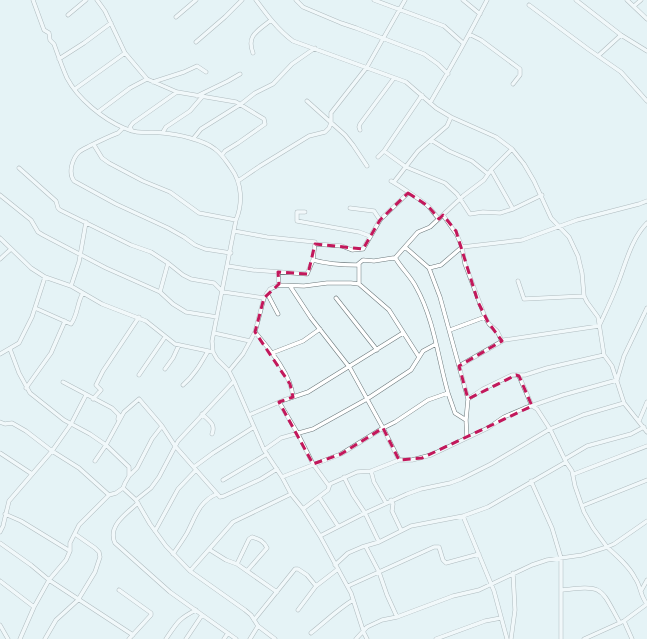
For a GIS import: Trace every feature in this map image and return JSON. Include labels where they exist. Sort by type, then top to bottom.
[{"type":"street","points":[[32,0],[44,30],[50,34],[50,40],[55,45],[68,80],[90,106],[123,128],[148,133],[163,132],[193,139],[211,147],[222,155],[238,181],[240,208],[236,220],[231,253],[212,341],[213,352],[217,359],[229,371],[264,450],[282,477],[291,494],[303,509],[320,536],[348,586],[362,630],[367,639]]},
{"type":"street","points":[[68,15],[86,0]]},
{"type":"street","points":[[99,0],[125,52],[147,79],[176,92],[236,102],[264,119],[265,122],[238,143],[225,150],[222,155]]},
{"type":"street","points":[[176,16],[196,0]]},
{"type":"street","points":[[196,42],[242,0]]},
{"type":"street","points":[[256,0],[271,20],[287,37],[293,41],[406,82],[430,103],[451,117],[496,137],[512,149],[524,164],[542,195],[552,218],[568,237],[578,256],[582,273],[584,296],[598,317],[604,355],[612,366],[624,403],[647,432]]},
{"type":"street","points":[[296,0],[303,6],[341,23],[424,54],[438,64],[448,74]]},
{"type":"street","points":[[374,0],[444,26],[463,43]]},
{"type":"street","points":[[238,181],[309,136],[324,132],[329,128],[331,123],[331,113],[367,67],[405,0]]},
{"type":"street","points":[[463,0],[480,14]]},
{"type":"street","points":[[430,103],[458,57],[463,43],[487,0]]},
{"type":"street","points":[[576,0],[621,35],[647,51]]},
{"type":"street","points":[[627,0],[647,19]]},
{"type":"street","points":[[634,6],[641,0]]},
{"type":"street","points":[[529,5],[621,72],[647,101]]},
{"type":"street","points":[[253,54],[250,46],[251,39],[271,20]]},
{"type":"street","points":[[59,59],[111,23]]},
{"type":"street","points":[[469,34],[520,69],[520,75],[513,84]]},
{"type":"street","points":[[598,56],[621,35]]},
{"type":"street","points":[[193,139],[202,129],[241,104],[255,93],[273,84],[292,64],[315,48]]},
{"type":"street","points":[[75,88],[125,52]]},
{"type":"street","points":[[152,82],[184,72],[197,66],[206,72]]},
{"type":"street","points":[[197,96],[240,74]]},
{"type":"street","points":[[360,130],[360,124],[394,78]]},
{"type":"street","points":[[98,112],[130,88],[147,79]]},
{"type":"street","points":[[132,131],[130,127],[133,123],[176,92]]},
{"type":"street","points":[[378,157],[384,151],[422,95]]},
{"type":"street","points":[[163,132],[166,127],[190,111],[202,97]]},
{"type":"street","points":[[307,101],[345,135],[367,166]]},
{"type":"street","points":[[439,219],[428,206],[392,182],[418,151],[447,126],[451,117]]},
{"type":"street","points":[[123,128],[118,133],[79,152],[72,164],[70,172],[71,178],[116,204],[168,228],[195,245],[206,249],[231,253]]},
{"type":"street","points":[[431,140],[449,151],[472,161],[488,174]]},
{"type":"street","points":[[94,145],[102,158],[109,163],[143,181],[170,192],[199,213],[236,220]]},
{"type":"street","points":[[313,260],[345,265],[358,264],[363,260],[374,261],[395,258],[418,232],[428,228],[484,180],[491,170],[512,149]]},
{"type":"street","points":[[384,151],[406,167],[445,183],[457,194],[470,214],[484,212],[500,213],[513,209],[542,195]]},
{"type":"street","points":[[20,168],[56,201],[59,209],[105,233],[151,252],[186,277],[214,283],[223,292],[264,298]]},
{"type":"street","points":[[491,170],[513,209]]},
{"type":"street","points":[[234,231],[267,237],[315,242],[315,244],[342,246],[356,250],[363,249],[380,220],[408,193]]},
{"type":"street","points":[[0,195],[31,220],[39,233],[109,270],[160,292],[173,304],[186,312],[217,317]]},
{"type":"street","points":[[429,268],[441,265],[462,247],[518,241],[558,226],[647,201]]},
{"type":"street","points":[[350,208],[374,211],[380,220]]},
{"type":"street","points":[[305,212],[297,212],[298,222],[359,232],[370,236]]},
{"type":"street","points":[[443,215],[456,231],[462,247],[465,264],[485,317],[502,341]]},
{"type":"street","points":[[71,286],[79,262],[79,254],[86,222]]},
{"type":"street","points":[[599,326],[616,290],[632,248],[647,223]]},
{"type":"street","points":[[0,238],[31,268],[45,277],[71,286],[102,304],[139,317],[165,337],[179,345],[213,352]]},
{"type":"street","points":[[228,266],[253,270],[307,274],[313,260],[315,244]]},
{"type":"street","points":[[405,246],[429,268],[440,297],[468,399],[466,420],[467,438]]},
{"type":"street","points":[[0,259],[11,249]]},
{"type":"street","points":[[395,258],[416,286],[431,324],[448,392],[455,413],[466,420]]},
{"type":"street","points":[[160,292],[168,263]]},
{"type":"street","points":[[358,264],[359,284]]},
{"type":"street","points":[[278,272],[279,285]]},
{"type":"street","points":[[0,354],[19,343],[35,308],[45,277]]},
{"type":"street","points":[[518,281],[524,299],[584,296]]},
{"type":"street","points":[[229,371],[243,354],[255,332],[264,298],[270,289],[279,285],[304,286],[327,282],[359,284],[389,310],[419,357]]},
{"type":"street","points":[[290,286],[302,306],[350,368],[399,460]]},
{"type":"street","points":[[35,308],[72,324],[83,293]]},
{"type":"street","points":[[267,293],[278,314]]},
{"type":"street","points":[[336,298],[377,350]]},
{"type":"street","points":[[617,380],[624,356],[647,308]]},
{"type":"street","points":[[93,399],[101,390],[96,385],[103,372],[139,317]]},
{"type":"street","points":[[450,330],[485,317]]},
{"type":"street","points":[[26,388],[51,353],[65,321]]},
{"type":"street","points":[[459,366],[502,341],[599,326]]},
{"type":"street","points":[[272,353],[303,341],[320,329]]},
{"type":"street","points":[[255,332],[272,353],[290,384],[293,397]]},
{"type":"street","points":[[214,333],[250,341]]},
{"type":"street","points":[[249,414],[308,392],[350,368],[403,333]]},
{"type":"street","points":[[139,375],[165,337]]},
{"type":"street","points":[[264,450],[280,438],[313,429],[367,399],[411,370],[423,351],[436,344]]},
{"type":"street","points":[[166,369],[179,345]]},
{"type":"street","points":[[10,349],[18,373],[26,388],[34,397],[71,424],[90,434],[106,445],[129,467],[129,476]]},
{"type":"street","points":[[183,385],[188,381],[202,362],[208,351]]},
{"type":"street","points":[[468,399],[483,389],[509,376],[519,376],[604,355]]},
{"type":"street","points":[[519,376],[532,406],[536,409],[550,429],[565,460],[574,474],[575,486],[582,506],[593,528],[607,547],[636,578],[643,599],[647,604],[624,621],[584,639]]},
{"type":"street","points":[[303,509],[328,490],[329,486],[357,472],[370,471],[399,460],[422,458],[445,450],[504,417],[532,406],[617,380]]},
{"type":"street","points":[[234,381],[181,438],[154,484],[136,501],[117,524],[113,532],[114,541],[170,592],[236,639]]},
{"type":"street","points":[[63,382],[112,408],[118,415],[118,422]]},
{"type":"street","points":[[282,477],[340,454],[395,422],[428,400],[448,392]]},
{"type":"street","points":[[1,529],[9,501],[52,451],[71,424],[86,395]]},
{"type":"street","points":[[95,461],[106,445],[124,412],[139,399],[195,469],[221,497],[261,479],[277,469]]},
{"type":"street","points":[[279,402],[298,434],[313,464],[329,486]]},
{"type":"street","points":[[639,421],[647,402]]},
{"type":"street","points":[[320,536],[391,500],[421,489],[450,483],[461,479],[550,429],[583,415],[624,403]]},
{"type":"street","points":[[202,414],[214,426],[212,434]]},
{"type":"street","points":[[0,422],[5,424],[14,424],[79,468],[109,495]]},
{"type":"street","points":[[20,639],[34,607],[49,580],[66,560],[70,551],[70,543],[80,523],[109,495],[116,493],[123,488],[129,476],[137,468],[152,439],[162,426]]},
{"type":"street","points":[[155,531],[178,489],[195,469],[213,453],[254,427]]},
{"type":"street","points":[[335,565],[348,554],[362,547],[379,542],[411,526],[463,516],[492,505],[587,446],[631,434],[644,427]]},
{"type":"street","points":[[574,474],[647,446]]},
{"type":"street","points":[[0,453],[32,474]]},
{"type":"street","points":[[223,480],[267,454]]},
{"type":"street","points":[[370,471],[374,482],[386,503]]},
{"type":"street","points":[[344,478],[365,513],[379,542]]},
{"type":"street","points":[[582,506],[647,480]]},
{"type":"street","points":[[531,482],[552,528],[561,558],[561,639]]},
{"type":"street","points":[[123,488],[136,501],[155,531],[173,554],[190,571],[245,610],[258,626],[275,639]]},
{"type":"street","points":[[173,554],[187,533],[200,507],[205,501],[217,494]]},
{"type":"street","points":[[190,571],[234,522],[291,494]]},
{"type":"street","points":[[318,497],[338,526]]},
{"type":"street","points":[[391,500],[393,504],[392,511],[401,530]]},
{"type":"street","points":[[5,514],[21,521],[70,551]]},
{"type":"street","points":[[463,516],[491,584],[507,639]]},
{"type":"street","points":[[356,639],[362,630],[378,621],[397,617],[453,596],[479,590],[513,573],[547,560],[582,555],[607,547],[614,544],[647,521]]},
{"type":"street","points":[[44,639],[56,620],[78,600],[95,572],[100,554],[95,548],[75,534]]},
{"type":"street","points":[[237,564],[249,539],[252,537],[260,540],[267,548],[248,571]]},
{"type":"street","points":[[0,543],[49,580],[133,635]]},
{"type":"street","points":[[366,547],[379,572],[397,617]]},
{"type":"street","points":[[348,586],[434,547],[439,547],[443,560],[446,563],[479,554]]},
{"type":"street","points":[[210,550],[226,560],[237,564],[277,592]]},
{"type":"street","points":[[254,620],[293,571],[298,569],[307,575],[316,586]]},
{"type":"street","points":[[298,610],[316,586],[338,569]]},
{"type":"street","points":[[510,639],[515,610],[513,573]]},
{"type":"street","points":[[641,591],[647,580]]},
{"type":"street","points":[[0,581],[34,607]]},
{"type":"street","points":[[562,590],[587,587],[601,591],[605,595],[620,623]]},
{"type":"street","points":[[118,590],[151,613],[151,615],[129,639]]},
{"type":"street","points":[[310,632],[353,600]]},
{"type":"street","points":[[166,639],[177,622],[184,616],[196,610]]},
{"type":"street","points":[[186,639],[202,615]]},
{"type":"street","points":[[436,639],[485,621],[501,618]]},
{"type":"street","points":[[624,621],[632,639]]},
{"type":"street","points":[[0,625],[8,639]]},
{"type":"street","points":[[250,639],[258,626]]},
{"type":"street","points":[[224,639],[228,633]]},
{"type":"highlighted area","points":[[408,193],[428,206],[439,219],[443,215],[456,231],[478,302],[488,322],[502,341],[459,366],[468,399],[516,375],[519,376],[532,406],[422,458],[399,460],[383,428],[341,454],[313,464],[279,402],[293,397],[290,384],[255,332],[264,298],[279,284],[278,272],[308,274],[315,244],[363,249],[380,220]]}]
